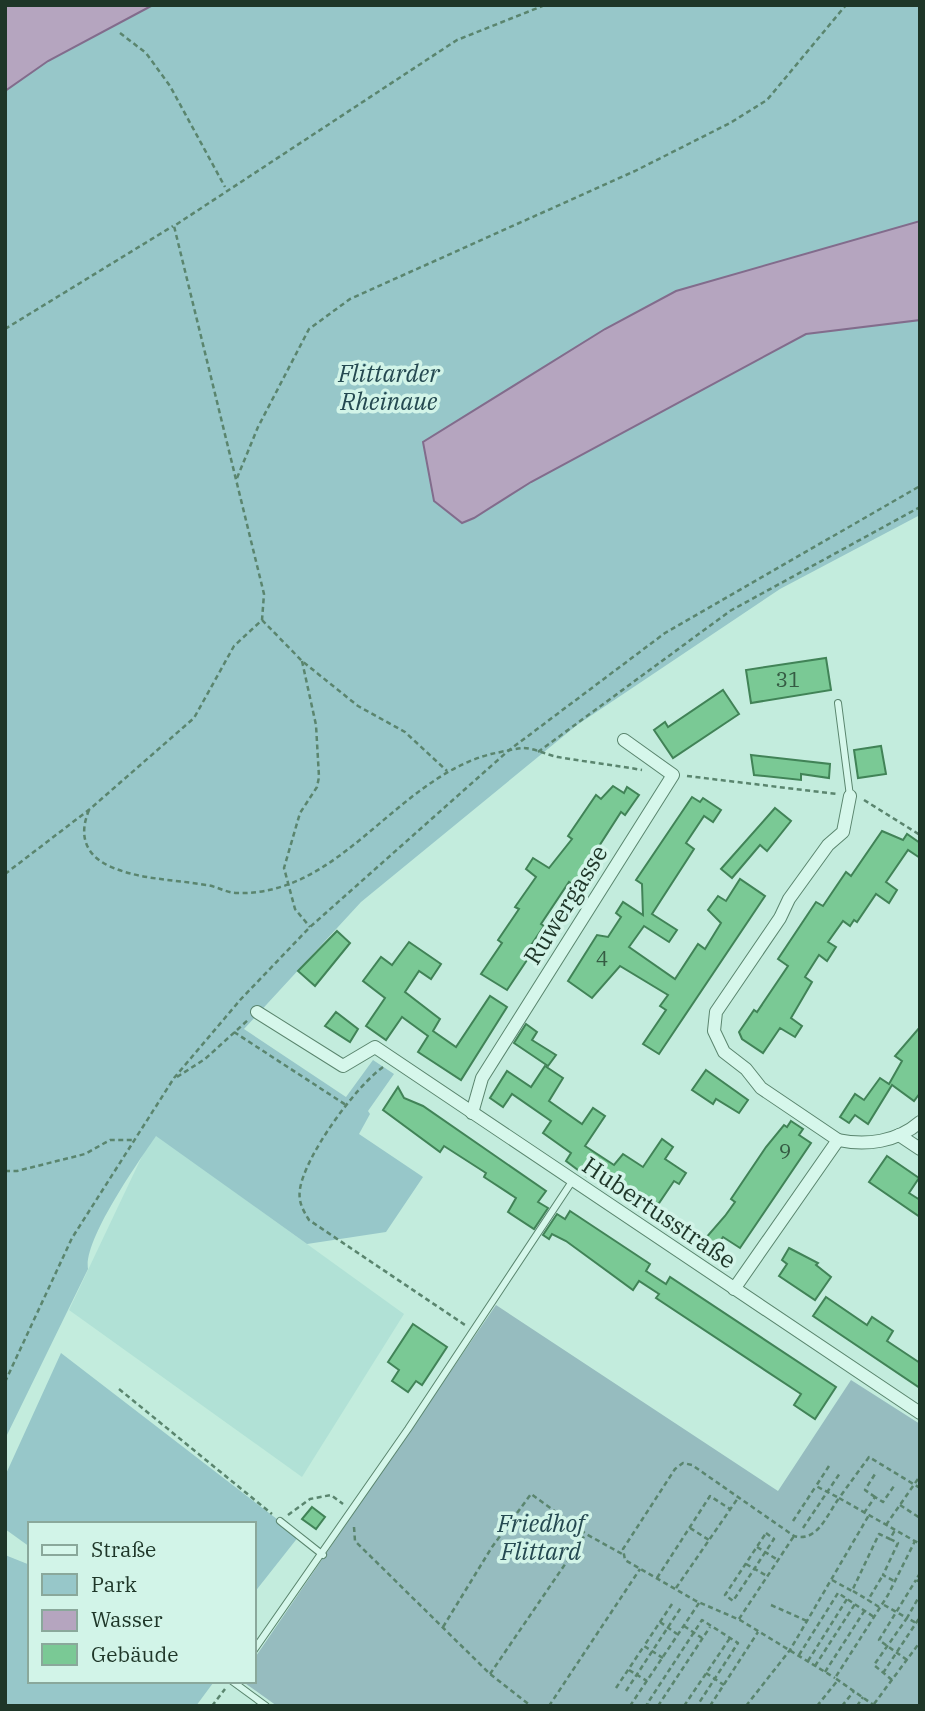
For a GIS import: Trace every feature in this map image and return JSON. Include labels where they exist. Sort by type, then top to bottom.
[{"type":"street","points":[[624,740],[673,775]]},
{"type":"street","name":"Ruwergasse","points":[[472,1113],[482,1078],[673,775]]},
{"type":"street","points":[[850,796],[843,832],[828,845],[789,899],[780,918],[716,1012],[714,1031],[724,1052],[746,1069],[761,1088],[838,1140],[864,1146],[899,1135],[920,1122]]},
{"type":"street","name":"Hubertusstraße","points":[[257,1012],[343,1066],[375,1046],[920,1413]]},
{"type":"street","points":[[899,1135],[920,1149]]},
{"type":"street","points":[[734,1289],[838,1140]]},
{"type":"lane","points":[[838,703],[850,796]]},
{"type":"lane","points":[[256,1647],[323,1555],[573,1180]]},
{"type":"lane","points":[[280,1521],[323,1555]]},
{"type":"lane","points":[[235,1683],[267,1706]]},
{"type":"path","points":[[5,328],[173,226],[457,40],[545,5]]},
{"type":"path","points":[[237,478],[258,427],[309,329],[350,299],[635,171],[730,123],[767,100],[846,5]]},
{"type":"path","points":[[120,33],[146,53],[170,86],[226,189]]},
{"type":"path","points":[[5,874],[90,808],[194,718],[234,646],[262,620],[264,594],[173,226]]},
{"type":"path","points":[[5,1382],[72,1238],[174,1078],[241,999],[310,928],[508,751],[665,633],[920,486]]},
{"type":"path","points":[[538,752],[730,611],[920,508]]},
{"type":"path","points":[[262,620],[302,661],[358,706],[405,732],[447,771]]},
{"type":"path","points":[[302,661],[316,725],[319,777],[317,788],[300,813],[284,868],[287,887],[293,894],[298,916],[310,928]]},
{"type":"path","points":[[90,808],[84,822],[83,837],[94,859],[130,875],[209,885],[233,893],[287,887],[333,859],[421,787],[468,761],[525,748],[647,771]]},
{"type":"path","points":[[673,775],[850,796],[868,801],[920,835]]},
{"type":"path","points":[[174,1078],[205,1059],[257,1012]]},
{"type":"path","points":[[234,1032],[347,1106]]},
{"type":"path","points":[[395,1061],[380,1068],[347,1106],[312,1159],[300,1188],[299,1203],[309,1220],[473,1332]]},
{"type":"path","points":[[5,1171],[17,1171],[85,1154],[110,1140],[135,1140]]},
{"type":"path","points":[[119,1389],[280,1521],[310,1499],[331,1495],[352,1510],[355,1541],[491,1674],[531,1706]]},
{"type":"path","points":[[920,1488],[869,1457],[812,1536],[803,1539],[794,1536],[738,1499],[692,1465],[682,1463],[675,1469],[623,1549],[625,1560],[699,1603],[739,1619],[874,1705],[920,1642]]},
{"type":"path","points":[[793,1521],[829,1466]]},
{"type":"path","points":[[803,1528],[840,1473]]},
{"type":"path","points":[[875,1475],[865,1490],[883,1502],[894,1486]]},
{"type":"path","points":[[886,1525],[920,1476]]},
{"type":"path","points":[[816,1486],[920,1544]]},
{"type":"path","points":[[443,1627],[492,1547],[531,1494],[586,1534],[624,1555]]},
{"type":"path","points":[[657,1578],[710,1496],[730,1509]]},
{"type":"path","points":[[864,1513],[875,1497]]},
{"type":"path","points":[[676,1588],[738,1499]]},
{"type":"path","points":[[900,1505],[920,1518]]},
{"type":"path","points":[[746,1706],[790,1650],[869,1515]]},
{"type":"path","points":[[690,1528],[709,1540]]},
{"type":"path","points":[[890,1539],[895,1530]]},
{"type":"path","points":[[766,1533],[774,1539],[765,1552],[733,1601],[725,1595],[766,1533]]},
{"type":"path","points":[[491,1674],[586,1534]]},
{"type":"path","points":[[852,1591],[879,1535],[898,1543],[868,1600]]},
{"type":"path","points":[[739,1619],[794,1536]]},
{"type":"path","points":[[817,1706],[881,1606],[915,1541]]},
{"type":"path","points":[[757,1547],[778,1560]]},
{"type":"path","points":[[746,1564],[767,1576]]},
{"type":"path","points":[[549,1706],[640,1569]]},
{"type":"path","points":[[906,1660],[879,1640],[918,1581],[920,1573]]},
{"type":"path","points":[[883,1575],[895,1581]]},
{"type":"path","points":[[832,1580],[918,1624]]},
{"type":"path","points":[[799,1656],[838,1593],[874,1617]]},
{"type":"path","points":[[892,1680],[874,1665],[920,1595]]},
{"type":"path","points":[[808,1661],[847,1599]]},
{"type":"path","points":[[616,1688],[674,1601]]},
{"type":"path","points":[[630,1706],[699,1603]]},
{"type":"path","points":[[816,1666],[855,1604]]},
{"type":"path","points":[[771,1605],[807,1621]]},
{"type":"path","points":[[626,1691],[682,1606]]},
{"type":"path","points":[[825,1672],[864,1610]]},
{"type":"path","points":[[883,1673],[918,1624],[920,1617]]},
{"type":"path","points":[[651,1706],[648,1704],[702,1620],[738,1643],[697,1706]]},
{"type":"path","points":[[660,1622],[678,1634]]},
{"type":"path","points":[[684,1626],[703,1638]]},
{"type":"path","points":[[658,1706],[711,1626]]},
{"type":"path","points":[[710,1706],[758,1632]]},
{"type":"path","points":[[684,1706],[730,1638]]},
{"type":"path","points":[[644,1646],[663,1658]]},
{"type":"path","points":[[628,1670],[647,1681]]},
{"type":"path","points":[[706,1673],[724,1685]]},
{"type":"path","points":[[212,1706],[230,1683]]},
{"type":"path","points":[[842,1706],[854,1691]]},
{"type":"path","points":[[857,1706],[863,1697]]},
{"type":"shaded area","points":[[153,1133],[404,1314],[302,1477],[69,1310]]},
{"type":"green space","name":"Flittarder Rheinaue","points":[[5,5],[920,5],[920,515],[780,589],[577,725],[361,902],[244,1029],[346,1097],[373,1060],[394,1074],[368,1111],[370,1114],[359,1134],[423,1177],[386,1232],[307,1244],[156,1136],[103,1221],[89,1256],[88,1269],[5,1439]]},
{"type":"green space","name":"Friedhof Flittard","points":[[496,1305],[778,1491],[851,1380],[920,1424],[920,1706],[277,1706],[245,1683],[256,1683],[256,1656]]},
{"type":"green space","points":[[61,1353],[299,1536],[256,1590],[256,1522],[28,1522],[28,1546],[5,1529],[5,1476]]},
{"type":"green space","points":[[5,1555],[28,1564],[28,1683],[213,1683],[196,1706],[5,1706]]},
{"type":"water","points":[[5,5],[153,5],[48,61],[5,91]]},
{"type":"water","points":[[920,221],[920,320],[806,334],[531,482],[462,523],[434,501],[423,442],[605,329],[676,291]]},
{"type":"building","points":[[826,658],[831,690],[751,703],[746,670]]},
{"type":"building","points":[[723,690],[739,714],[673,758],[654,730],[665,722],[668,727]]},
{"type":"building","points":[[881,746],[886,774],[858,778],[854,750]]},
{"type":"building","points":[[751,755],[830,764],[829,778],[801,774],[801,780],[754,775]]},
{"type":"building","points":[[613,786],[624,793],[627,787],[639,795],[625,815],[621,812],[576,887],[569,882],[541,924],[544,926],[523,957],[527,960],[507,990],[481,974],[502,943],[498,940],[519,909],[515,907],[536,877],[526,869],[533,858],[549,868],[572,839],[568,836],[596,795],[601,799]]},
{"type":"building","points":[[692,797],[700,802],[703,798],[721,810],[713,822],[704,816],[686,843],[694,849],[652,914],[677,930],[669,942],[644,926],[629,947],[675,979],[698,944],[705,949],[721,923],[708,910],[718,896],[726,901],[740,879],[765,896],[659,1054],[643,1044],[666,1010],[660,1006],[668,995],[620,966],[592,998],[568,981],[597,935],[608,937],[621,917],[616,913],[623,902],[643,915],[642,884],[636,880]]},
{"type":"building","points":[[775,808],[791,821],[767,851],[760,845],[732,878],[721,869]]},
{"type":"building","points":[[882,831],[903,840],[907,834],[920,843],[920,858],[908,850],[886,882],[897,890],[889,903],[876,894],[857,922],[854,920],[850,926],[843,921],[828,942],[836,947],[827,961],[819,955],[805,977],[812,982],[791,1018],[802,1026],[795,1037],[780,1028],[763,1053],[742,1039],[739,1032],[754,1010],[757,1012],[788,966],[778,959],[816,902],[823,906],[846,872],[851,876]]},
{"type":"building","points":[[337,931],[350,943],[315,986],[298,971]]},
{"type":"building","points":[[409,942],[441,964],[431,979],[419,971],[405,992],[440,1019],[433,1031],[456,1047],[490,996],[507,1007],[461,1080],[418,1052],[428,1036],[402,1017],[386,1040],[366,1026],[385,998],[363,981],[381,957],[392,965]]},
{"type":"building","points":[[336,1012],[358,1029],[350,1042],[325,1026]]},
{"type":"building","points":[[526,1024],[537,1032],[532,1040],[556,1055],[548,1066],[514,1043]]},
{"type":"building","points":[[920,1027],[920,1093],[914,1101],[892,1085],[868,1124],[855,1115],[849,1123],[840,1117],[855,1094],[864,1100],[880,1078],[889,1084],[902,1061],[895,1056]]},
{"type":"building","points":[[545,1066],[563,1078],[549,1101],[582,1124],[593,1108],[605,1116],[585,1146],[614,1165],[623,1154],[643,1167],[662,1139],[673,1147],[665,1159],[686,1173],[679,1184],[674,1181],[655,1209],[592,1166],[586,1176],[566,1161],[571,1153],[543,1133],[551,1121],[512,1094],[503,1107],[490,1098],[507,1071],[531,1087]]},
{"type":"building","points":[[706,1070],[748,1100],[739,1113],[716,1099],[713,1104],[692,1090]]},
{"type":"building","points":[[398,1087],[404,1098],[423,1106],[546,1191],[538,1202],[548,1208],[534,1229],[508,1212],[516,1198],[484,1177],[486,1173],[444,1146],[440,1152],[383,1110]]},
{"type":"building","points":[[791,1121],[803,1129],[799,1135],[811,1143],[740,1248],[723,1237],[715,1248],[704,1240],[735,1202],[731,1199],[766,1147],[784,1125],[787,1127]]},
{"type":"building","points":[[887,1156],[919,1178],[909,1193],[920,1200],[920,1217],[869,1182]]},
{"type":"building","points":[[570,1211],[650,1264],[646,1271],[666,1284],[670,1277],[836,1387],[815,1419],[794,1405],[801,1394],[656,1298],[659,1294],[639,1281],[633,1290],[566,1241],[552,1234],[549,1239],[543,1235],[557,1214],[565,1219]]},
{"type":"building","points":[[789,1248],[818,1263],[816,1265],[831,1277],[815,1300],[779,1276],[787,1264],[782,1260]]},
{"type":"building","points":[[826,1297],[867,1325],[872,1317],[893,1331],[887,1341],[920,1363],[920,1388],[813,1316]]},
{"type":"building","points":[[413,1324],[447,1347],[422,1385],[416,1381],[408,1392],[392,1381],[399,1370],[388,1362]]},
{"type":"building","points":[[312,1507],[325,1517],[316,1529],[302,1519]]}]
